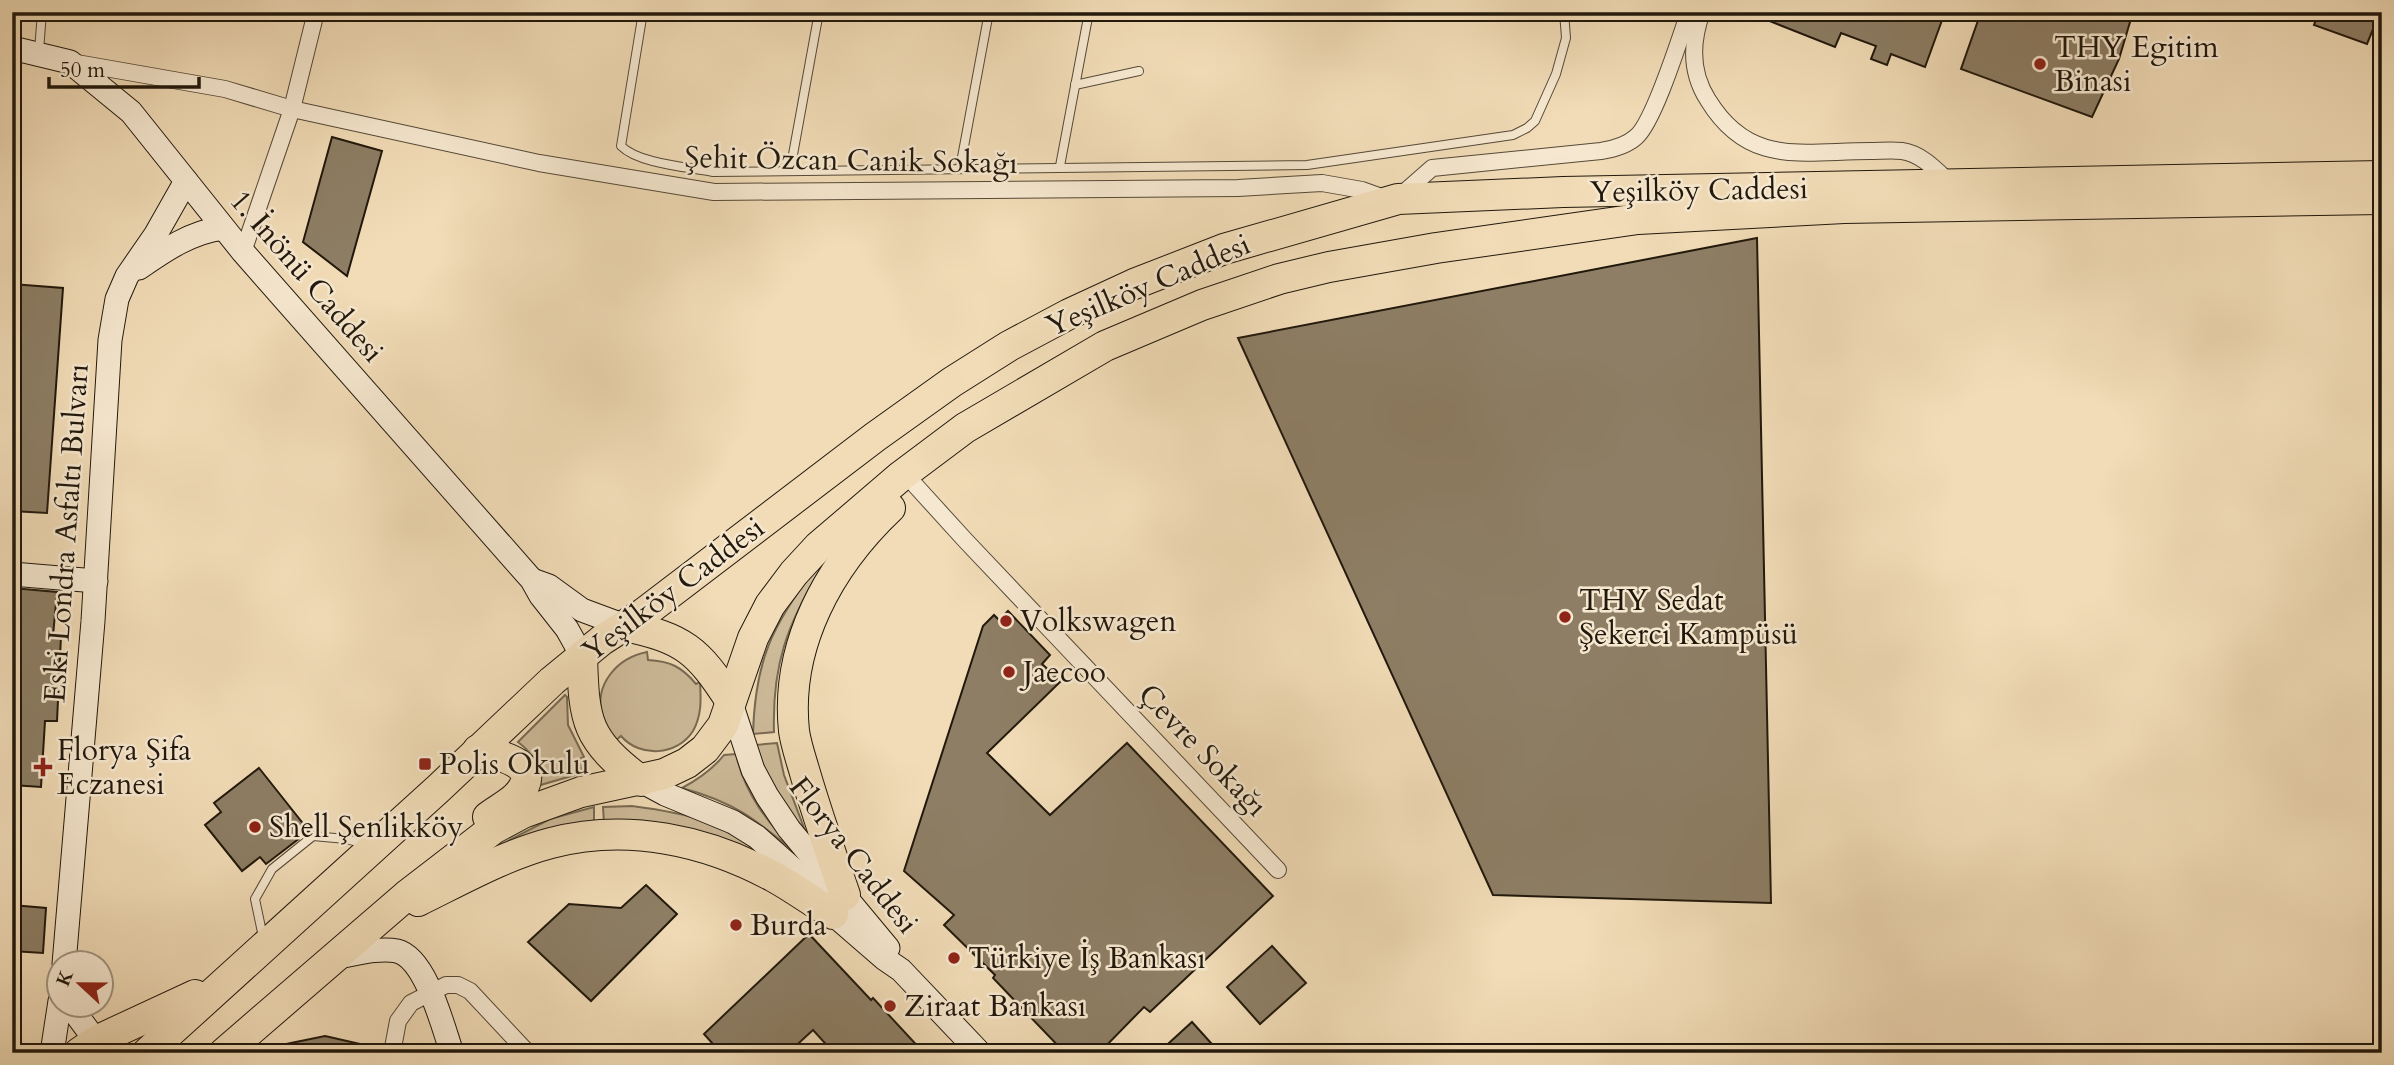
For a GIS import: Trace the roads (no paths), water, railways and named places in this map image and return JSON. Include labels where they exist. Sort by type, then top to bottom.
[{"type":"highway","name":"Yeşilköy Caddesi","points":[[148,1048],[265,947],[582,656],[952,382],[1009,346],[1134,284],[1224,249],[1394,199],[1563,192],[2382,176]]},
{"type":"highway","name":"Yeşilköy Caddesi","points":[[224,1053],[377,921],[493,829],[552,801],[588,790],[641,781],[687,763],[705,749],[723,725],[753,638],[770,605],[818,547],[901,476],[965,428],[1105,346],[1202,305],[1279,279],[1329,267],[1599,224],[1725,213],[1844,208],[2382,199]]},
{"type":"highway","points":[[839,905],[822,830],[794,734],[792,702],[795,669],[816,610],[834,573],[855,544],[915,485],[965,428]]},
{"type":"highway","points":[[625,626],[668,637],[683,645],[697,655],[730,700]]},
{"type":"highway","points":[[582,656],[583,692],[591,730],[606,752],[641,781]]},
{"type":"highway","points":[[461,852],[486,819],[516,797],[524,785],[522,766],[512,758],[478,750]]},
{"type":"highway","points":[[377,921],[518,854],[578,838],[632,834],[687,842],[723,854],[839,905]]},
{"type":"highway","points":[[88,1047],[227,981]]},
{"type":"main road","name":"1. İnönü Caddesi","points":[[12,48],[70,62],[131,112],[243,252],[533,580]]},
{"type":"main road","name":"Eski Londra Asfaltı Bulvarı","points":[[65,950],[96,581],[110,340],[117,299],[127,276],[156,234],[186,181]]},
{"type":"main road","points":[[127,276],[172,245],[212,229],[223,228]]},
{"type":"main road","points":[[12,574],[96,581]]},
{"type":"main road","points":[[533,580],[549,586],[582,610],[625,626]]},
{"type":"main road","points":[[533,580],[582,656]]},
{"type":"main road","name":"Florya Caddesi","points":[[730,700],[753,770],[766,796],[839,905],[885,959],[901,970],[980,1053]]},
{"type":"main road","name":"Florya Caddesi","points":[[641,781],[665,794],[733,822],[757,837],[820,896],[839,905]]},
{"type":"main road","points":[[333,958],[384,950],[406,955],[414,962],[430,993],[452,1053]]},
{"type":"main road","points":[[52,1053],[57,1020]]},
{"type":"main road","points":[[76,1020],[88,1047]]},
{"type":"street","points":[[243,252],[292,109],[316,12]]},
{"type":"street","points":[[1394,199],[1432,167],[1601,151],[1626,144],[1645,128],[1651,116],[1689,12]]},
{"type":"street","points":[[1702,12],[1693,46],[1697,76],[1709,103],[1736,134],[1757,146],[1778,152],[1903,151],[1925,160],[1952,185]]},
{"type":"street","name":"Şehit Özcan Canik Sokağı","points":[[70,62],[225,89],[292,109],[539,163],[714,192],[1238,188],[1322,183],[1394,199]]},
{"type":"street","name":"Çevre Sokağı","points":[[915,485],[1278,870]]},
{"type":"street","points":[[392,1053],[398,1021],[411,1003],[446,985],[458,985],[470,991],[528,1053]]},
{"type":"lane","points":[[38,54],[42,12]]},
{"type":"lane","points":[[643,12],[621,146],[627,153],[641,158],[713,172],[1307,164],[1513,135],[1535,121],[1556,74],[1566,38],[1564,12]]},
{"type":"lane","points":[[790,171],[819,12]]},
{"type":"lane","points":[[960,168],[989,12]]},
{"type":"lane","points":[[1060,166],[1088,12]]},
{"type":"lane","points":[[1075,85],[1139,71]]},
{"type":"lane","points":[[265,947],[255,899],[272,869],[313,836],[346,839],[376,846]]},
{"type":"place","name":"THY Egitim Binasi","points":[[2040,64]]},
{"type":"place","name":"THY Sedat Şekerci Kampüsü","points":[[1565,617]]},
{"type":"place","name":"Volkswagen","points":[[1006,621]]},
{"type":"place","name":"Jaecoo","points":[[1009,672]]},
{"type":"place","name":"Polis Okulu","points":[[425,764]]},
{"type":"place","name":"Florya Şifa Eczanesi","points":[[43,767]]},
{"type":"place","name":"Shell Şenlikköy","points":[[255,827]]},
{"type":"place","name":"Burda","points":[[736,925]]},
{"type":"place","name":"Türkiye İş Bankası","points":[[954,958]]},
{"type":"place","name":"Ziraat Bankası","points":[[890,1006]]}]
